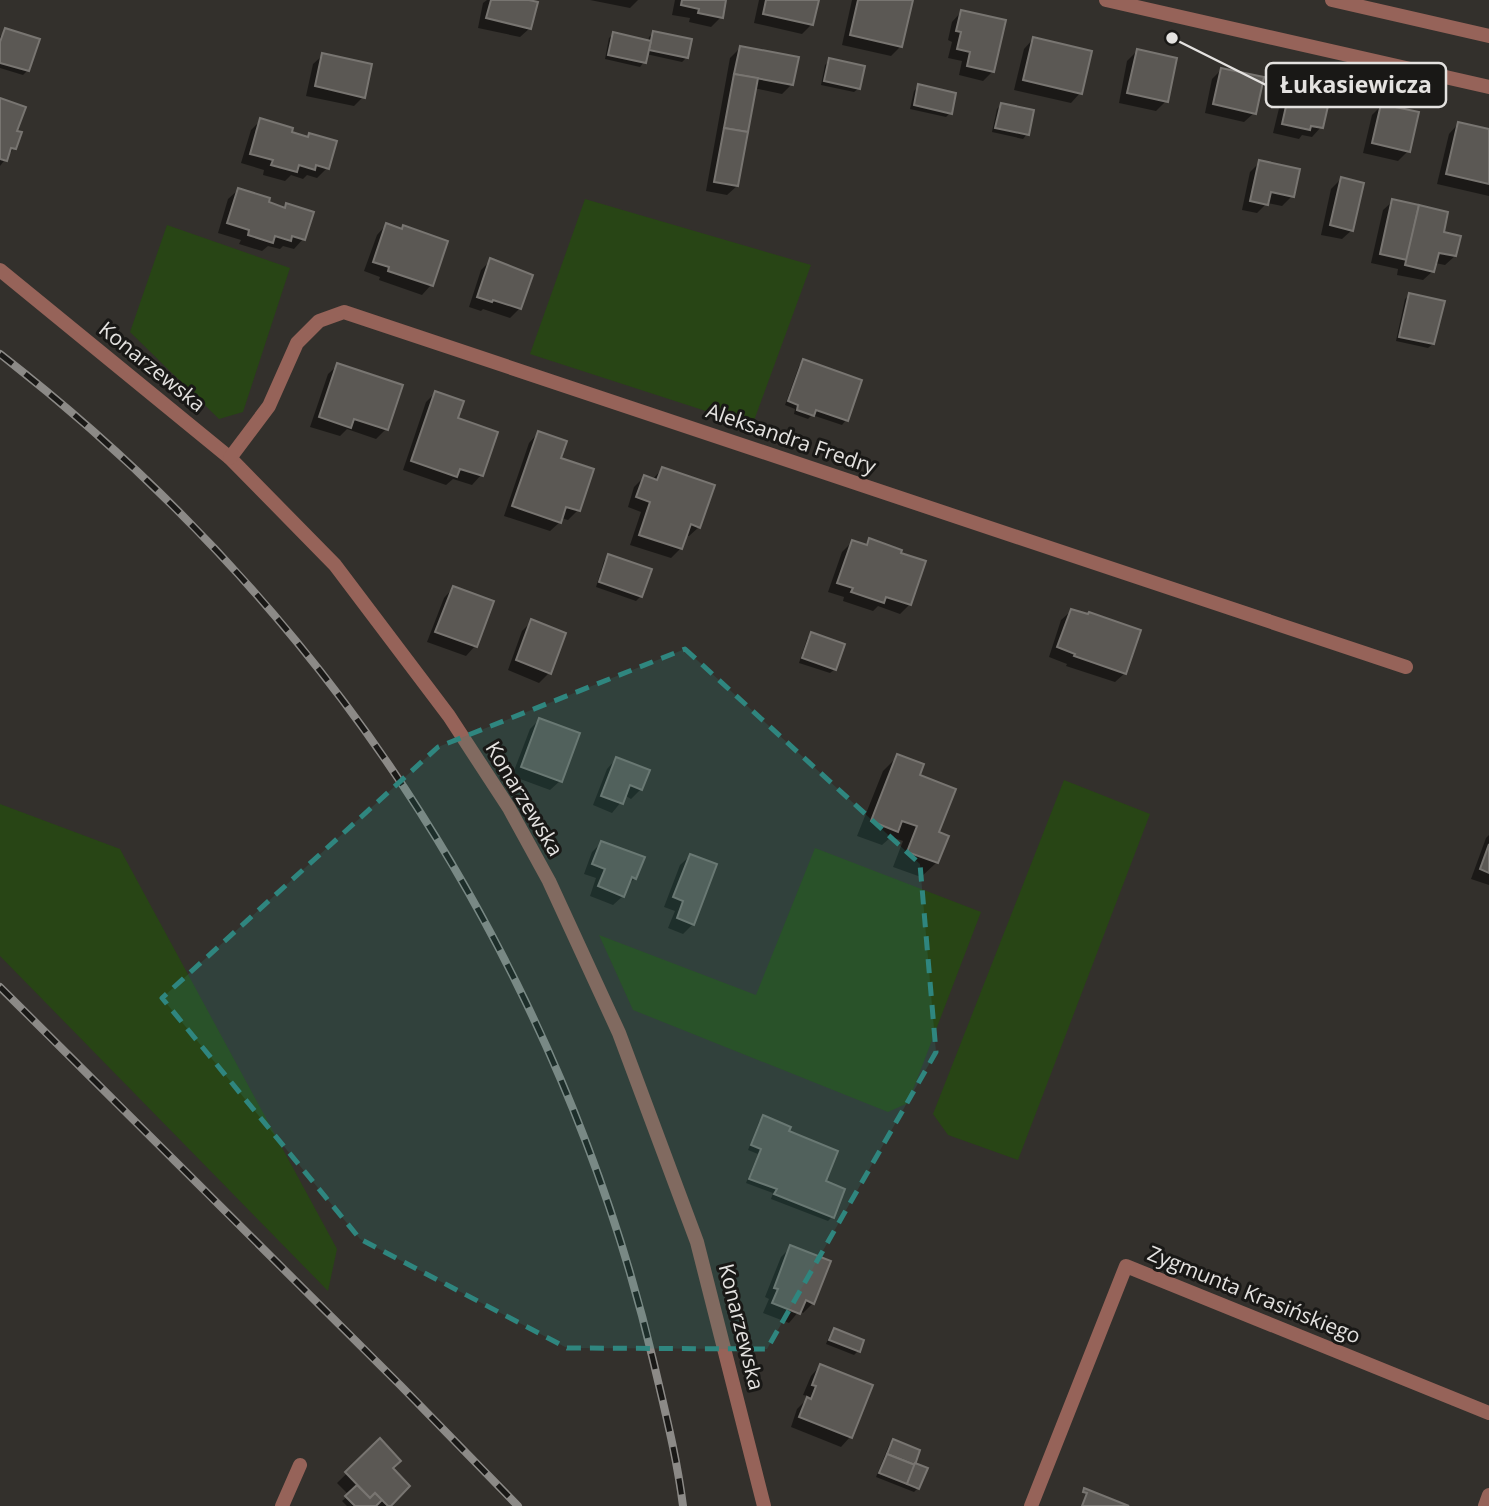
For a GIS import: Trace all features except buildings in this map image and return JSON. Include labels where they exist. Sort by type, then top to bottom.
[{"type":"street","points":[[1106,0],[1489,87]]},
{"type":"street","points":[[1332,0],[1489,36]]},
{"type":"street","name":"Konarzewska","points":[[0,270],[230,458],[335,565],[449,716],[509,808],[549,881],[619,1033],[697,1242],[764,1506]]},
{"type":"street","name":"Aleksandra Fredry","points":[[230,458],[269,407],[297,343],[319,321],[344,312],[1406,667]]},
{"type":"street","name":"Zygmunta Krasińskiego","points":[[1031,1506],[1126,1266],[1489,1413]]},
{"type":"street","points":[[282,1506],[300,1465]]},
{"type":"street","points":[[1485,1506],[1489,1495]]},
{"type":"highlighted area","points":[[685,649],[920,864],[936,1052],[767,1349],[567,1348],[360,1239],[162,998],[438,747]]},
{"type":"green space","points":[[585,199],[811,265],[752,426],[530,354]]},
{"type":"green space","points":[[167,225],[290,268],[243,412],[219,419],[130,332]]},
{"type":"green space","points":[[1064,780],[1150,814],[1018,1160],[948,1135],[933,1114]]},
{"type":"green space","points":[[0,804],[120,849],[337,1249],[328,1291],[0,956]]},
{"type":"green space","points":[[815,848],[981,912],[908,1103],[888,1112],[633,1010],[599,935],[756,995]]},
{"type":"railway","points":[[0,354],[80,419],[156,489],[263,602],[358,721],[416,805],[468,892],[516,983],[559,1075],[596,1170],[628,1267],[654,1364],[683,1506]]},
{"type":"railway","points":[[0,987],[518,1506]]},
{"type":"place","name":"Łukasiewicza","points":[[1172,38]]}]
